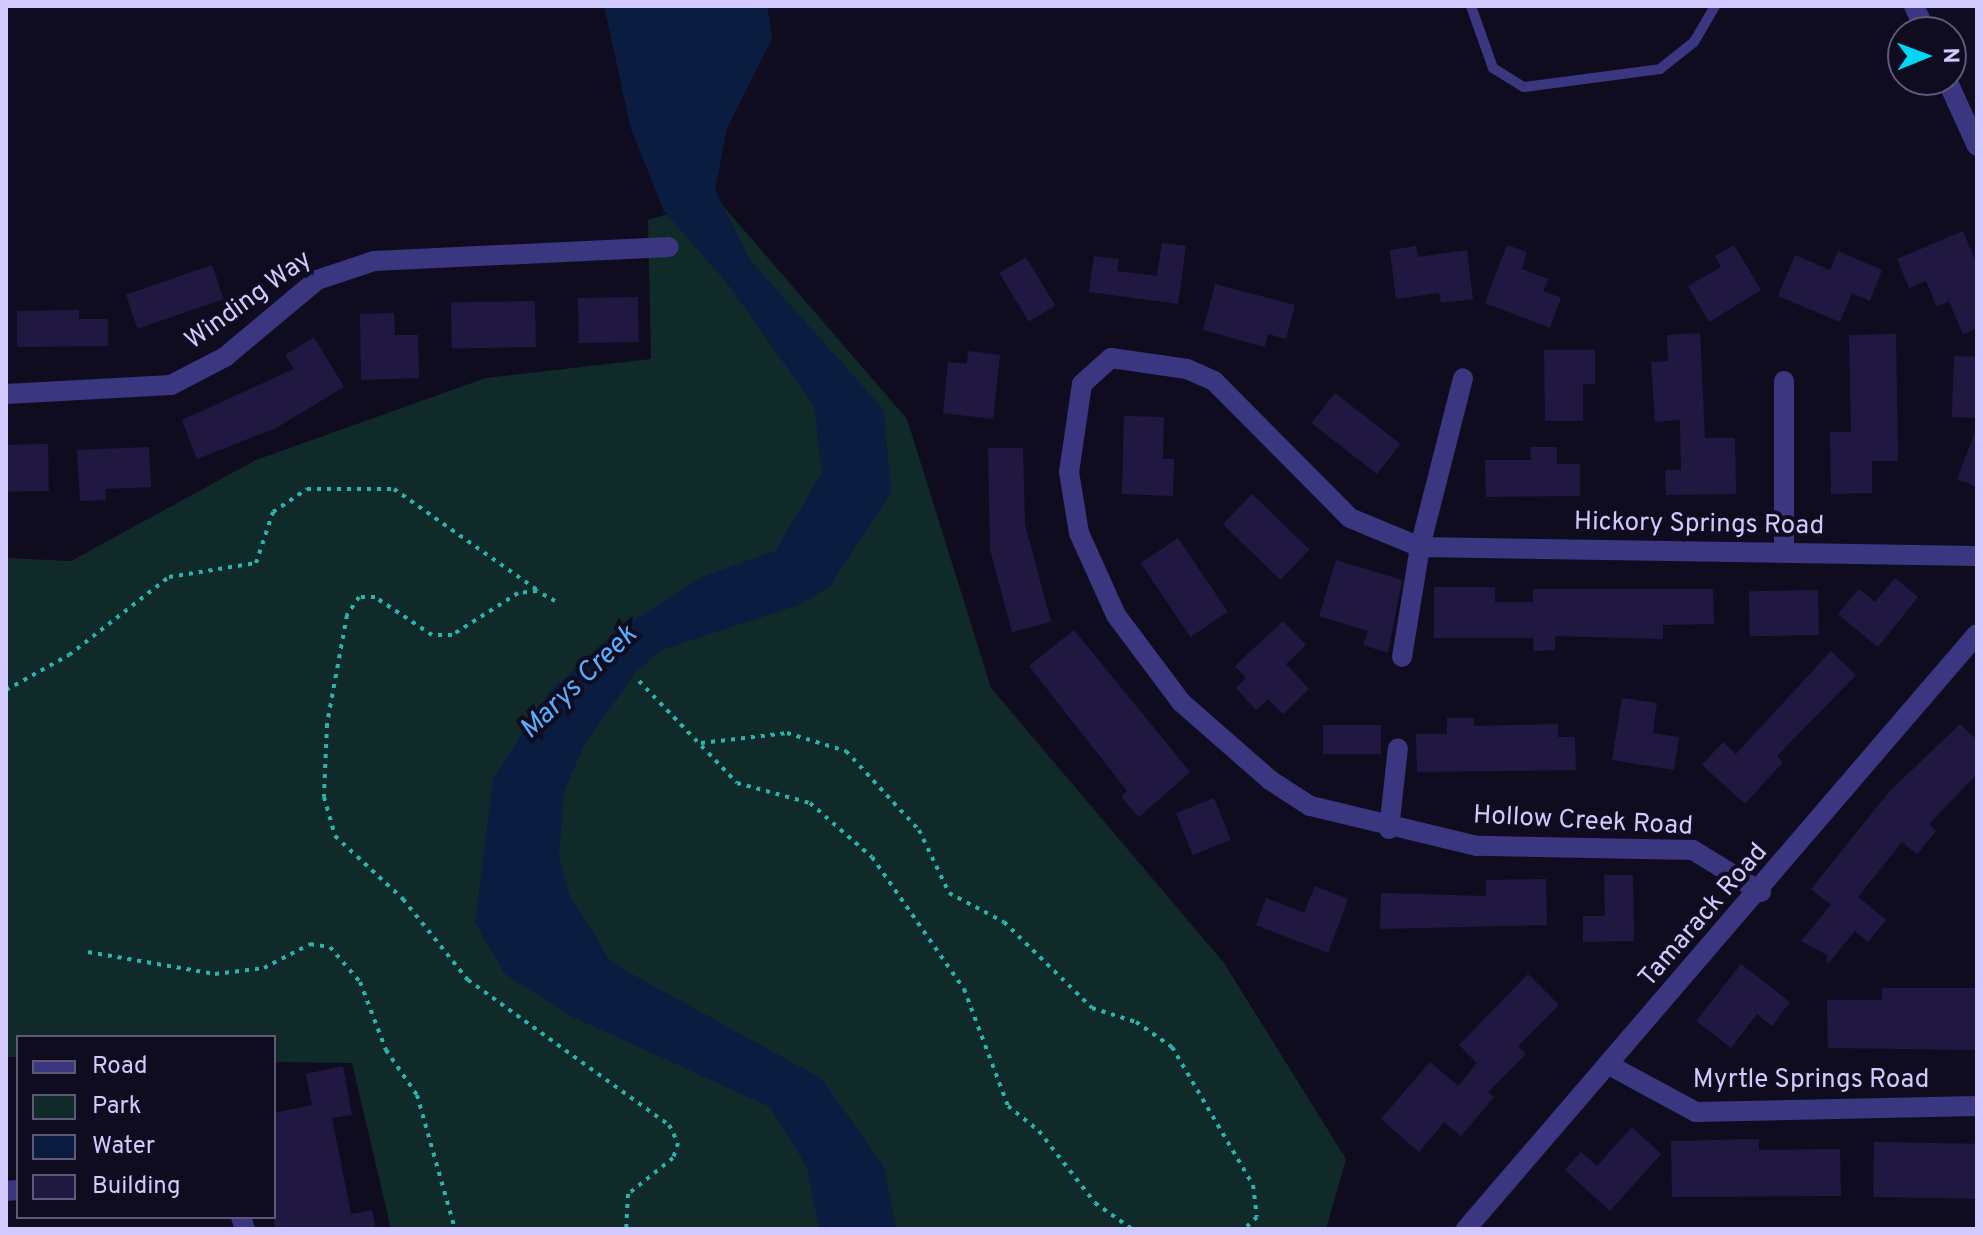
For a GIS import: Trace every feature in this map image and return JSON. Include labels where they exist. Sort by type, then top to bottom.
[{"type":"street","points":[[1954,96],[1977,146]]},
{"type":"street","name":"Winding Way","points":[[6,394],[171,385],[225,357],[317,280],[374,261],[669,247]]},
{"type":"street","name":"Hickory Springs Road","points":[[1099,368],[1111,358],[1131,359],[1214,381],[1350,518],[1420,547],[1977,556]]},
{"type":"street","name":"Hollow Creek Road","points":[[1099,368],[1082,384],[1069,472],[1079,533],[1116,615],[1181,702],[1270,780],[1310,806],[1389,829],[1477,846],[1693,850],[1761,892]]},
{"type":"street","points":[[1402,657],[1420,547],[1463,378]]},
{"type":"street","points":[[1784,381],[1784,552]]},
{"type":"street","name":"Tamarack Road","points":[[1466,1229],[1761,892],[1977,634]]},
{"type":"street","points":[[1389,829],[1398,748]]},
{"type":"street","name":"Myrtle Springs Road","points":[[1609,1065],[1696,1112],[1977,1106]]},
{"type":"lane","points":[[1471,6],[1493,68],[1524,87],[1660,69],[1694,42],[1715,6]]},
{"type":"path","points":[[6,690],[69,655],[169,577],[256,563],[273,512],[307,489],[394,489],[555,601]]},
{"type":"path","points":[[537,591],[495,604],[452,635],[432,635],[375,597],[359,597],[347,615],[327,724],[326,808],[335,836],[379,874],[492,1002],[669,1125],[678,1143],[673,1158],[628,1194],[626,1229]]},
{"type":"path","points":[[639,681],[737,783],[810,803],[872,857],[964,989],[1008,1106],[1039,1131],[1095,1203],[1132,1229]]},
{"type":"path","points":[[701,743],[787,733],[846,751],[919,830],[949,893],[1004,922],[1092,1008],[1136,1022],[1172,1047],[1253,1185],[1257,1217],[1244,1229]]},
{"type":"path","points":[[88,952],[215,974],[264,968],[310,944],[330,947],[360,982],[386,1050],[417,1095],[455,1229]]},
{"type":"green space","points":[[718,200],[907,419],[991,688],[1224,963],[1346,1159],[1326,1229],[391,1229],[352,1063],[276,1062],[276,1035],[16,1035],[16,1057],[6,1057],[6,558],[71,561],[256,460],[486,378],[651,359],[648,220]]},
{"type":"water","name":"Marys Creek","points":[[604,6],[767,6],[772,39],[727,128],[715,190],[751,261],[884,410],[891,494],[830,586],[799,605],[664,649],[637,670],[585,744],[564,791],[559,857],[569,894],[612,963],[822,1079],[884,1167],[896,1229],[819,1229],[807,1167],[770,1107],[571,1016],[505,974],[475,923],[493,779],[548,693],[614,633],[704,576],[775,551],[822,472],[814,406],[727,283],[664,211],[631,129]]},
{"type":"building","points":[[1963,231],[1977,265],[1977,328],[1963,334],[1949,301],[1937,307],[1926,281],[1909,288],[1897,259]]},
{"type":"building","points":[[1162,243],[1186,246],[1178,304],[1089,292],[1094,256],[1119,259],[1117,271],[1157,276]]},
{"type":"building","points":[[1507,245],[1527,252],[1522,269],[1548,279],[1543,291],[1561,298],[1550,328],[1485,303]]},
{"type":"building","points":[[1734,245],[1761,290],[1709,322],[1688,286],[1721,267],[1715,256]]},
{"type":"building","points":[[1416,246],[1418,257],[1467,250],[1473,299],[1441,303],[1439,293],[1396,299],[1390,250]]},
{"type":"building","points":[[1838,251],[1882,270],[1870,301],[1852,293],[1840,322],[1778,296],[1795,255],[1830,270]]},
{"type":"building","points":[[1026,257],[1055,306],[1029,322],[999,273]]},
{"type":"building","points":[[212,265],[224,299],[138,329],[126,295]]},
{"type":"building","points":[[1215,284],[1295,305],[1286,339],[1268,334],[1265,347],[1203,330]]},
{"type":"building","points":[[638,297],[639,342],[579,343],[578,298]]},
{"type":"building","points":[[535,301],[536,347],[452,348],[451,302]]},
{"type":"building","points":[[79,310],[79,319],[108,319],[108,346],[17,347],[17,311]]},
{"type":"building","points":[[394,313],[395,335],[418,335],[419,378],[361,380],[360,314]]},
{"type":"building","points":[[1700,333],[1705,438],[1735,438],[1736,494],[1666,495],[1665,470],[1681,470],[1680,420],[1655,422],[1651,362],[1668,361],[1667,335]]},
{"type":"building","points":[[1896,334],[1898,461],[1872,461],[1872,493],[1831,494],[1830,432],[1851,432],[1849,335]]},
{"type":"building","points":[[314,337],[344,387],[276,428],[197,459],[182,420],[294,369],[285,355]]},
{"type":"building","points":[[1544,350],[1595,350],[1595,384],[1583,384],[1583,421],[1545,421]]},
{"type":"building","points":[[968,351],[1000,355],[993,419],[943,413],[948,362],[967,364]]},
{"type":"building","points":[[1954,356],[1977,357],[1975,418],[1952,417]]},
{"type":"building","points":[[1335,393],[1400,444],[1377,474],[1312,423]]},
{"type":"building","points":[[1124,416],[1164,417],[1163,459],[1174,459],[1173,496],[1122,494]]},
{"type":"building","points":[[1977,430],[1977,487],[1957,479]]},
{"type":"building","points":[[48,444],[49,491],[7,492],[6,445]]},
{"type":"building","points":[[149,447],[151,487],[105,489],[106,500],[80,501],[77,450]]},
{"type":"building","points":[[1530,447],[1557,447],[1557,464],[1580,464],[1580,496],[1486,497],[1485,460],[1531,460]]},
{"type":"building","points":[[988,448],[1023,448],[1025,524],[1051,622],[1012,632],[990,549]]},
{"type":"building","points":[[1252,494],[1310,550],[1280,580],[1223,524]]},
{"type":"building","points":[[1178,538],[1228,612],[1190,637],[1141,563]]},
{"type":"building","points":[[1336,560],[1402,580],[1388,653],[1363,645],[1368,631],[1319,616]]},
{"type":"building","points":[[1895,578],[1918,597],[1878,647],[1838,614],[1859,589],[1875,602]]},
{"type":"building","points":[[1434,587],[1495,587],[1495,602],[1533,602],[1533,589],[1713,589],[1714,624],[1663,625],[1663,639],[1555,636],[1555,650],[1534,651],[1533,638],[1434,638]]},
{"type":"building","points":[[1818,590],[1819,635],[1750,636],[1749,591]]},
{"type":"building","points":[[1283,621],[1306,645],[1286,664],[1309,689],[1283,714],[1268,699],[1256,710],[1236,688],[1246,678],[1235,666]]},
{"type":"building","points":[[1074,630],[1190,772],[1139,817],[1121,797],[1127,791],[1029,666]]},
{"type":"building","points":[[1831,651],[1856,675],[1777,756],[1783,762],[1745,804],[1702,765],[1723,742],[1736,754]]},
{"type":"building","points":[[1622,698],[1657,703],[1653,733],[1679,737],[1674,770],[1612,760]]},
{"type":"building","points":[[1447,718],[1474,718],[1474,726],[1558,724],[1558,737],[1575,737],[1576,770],[1417,772],[1416,734],[1447,734]]},
{"type":"building","points":[[1960,724],[1977,740],[1977,774],[1929,824],[1936,831],[1917,854],[1902,842],[1858,897],[1886,920],[1868,942],[1855,931],[1827,965],[1827,955],[1801,941],[1831,905],[1811,889],[1889,792]]},
{"type":"building","points":[[1323,725],[1381,725],[1381,754],[1323,754]]},
{"type":"building","points":[[1214,798],[1231,840],[1193,855],[1176,813]]},
{"type":"building","points":[[1604,875],[1633,875],[1634,941],[1583,942],[1583,916],[1605,916]]},
{"type":"building","points":[[1546,879],[1547,925],[1380,929],[1381,893],[1486,896],[1486,880]]},
{"type":"building","points":[[1315,886],[1348,899],[1328,953],[1256,925],[1266,898],[1304,913]]},
{"type":"building","points":[[1741,964],[1790,1002],[1772,1026],[1757,1014],[1731,1048],[1696,1021]]},
{"type":"building","points":[[1528,974],[1559,1005],[1518,1046],[1526,1054],[1488,1092],[1494,1097],[1461,1136],[1444,1122],[1419,1152],[1381,1119],[1430,1062],[1458,1086],[1477,1063],[1459,1045]]},
{"type":"building","points":[[1882,988],[1977,988],[1977,1050],[1828,1048],[1827,1000],[1882,1000]]},
{"type":"building","points":[[343,1066],[352,1115],[332,1118],[351,1214],[372,1210],[376,1229],[274,1229],[276,1113],[312,1105],[306,1074]]},
{"type":"building","points":[[1632,1127],[1661,1154],[1610,1211],[1565,1170],[1581,1152],[1597,1166]]},
{"type":"building","points":[[1759,1139],[1759,1150],[1840,1149],[1841,1196],[1672,1197],[1671,1141]]},
{"type":"building","points":[[1874,1142],[1977,1144],[1976,1199],[1873,1197]]}]
